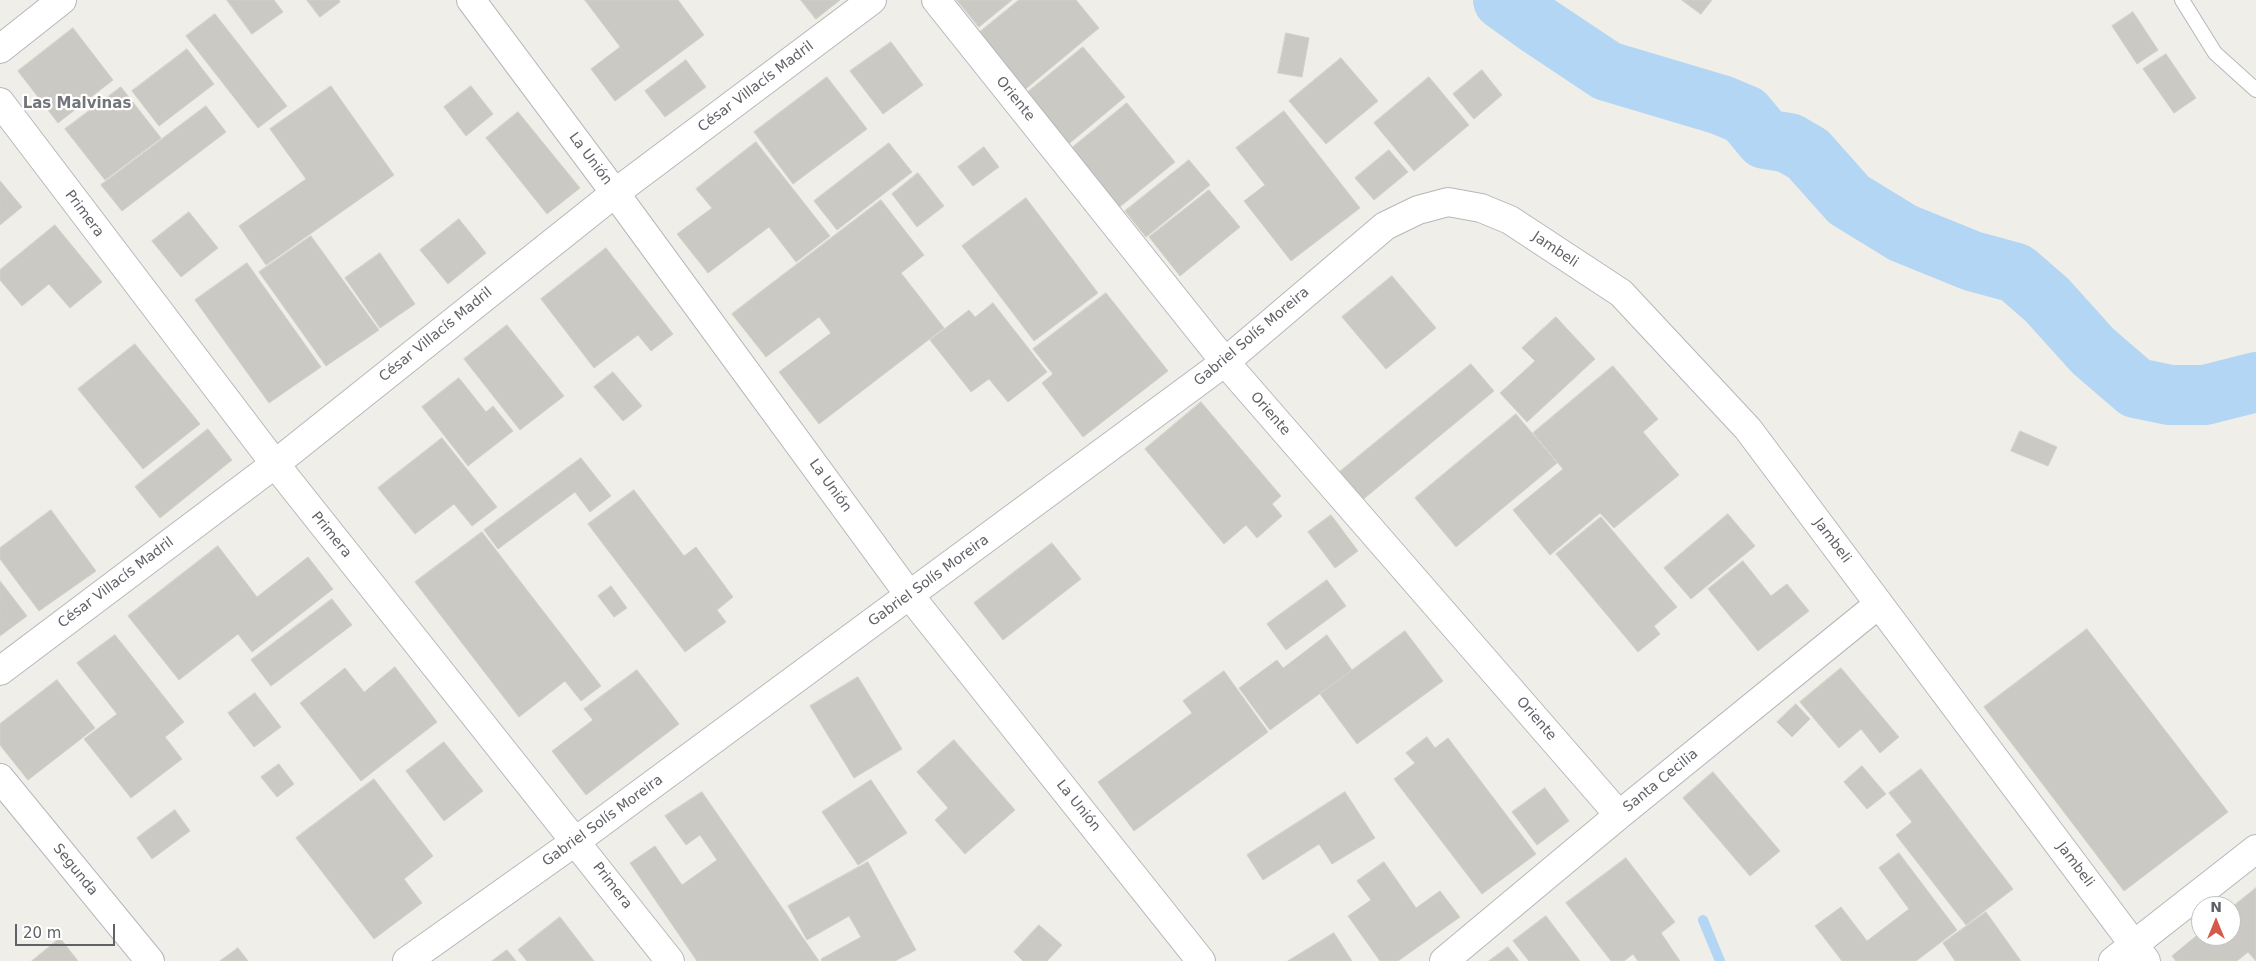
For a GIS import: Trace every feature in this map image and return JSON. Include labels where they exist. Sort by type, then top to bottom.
[{"type":"street","points":[[0,49],[62,0]]},
{"type":"street","name":"La Unión","points":[[471,0],[910,596],[1202,961]]},
{"type":"street","name":"César Villacís Madril","points":[[0,670],[275,464],[615,193],[872,0]]},
{"type":"street","name":"Oriente","points":[[936,0],[1225,362],[1619,815]]},
{"type":"street","name":"Primera","points":[[0,102],[275,464],[670,961]]},
{"type":"street","name":"Gabriel Solís Moreira","points":[[407,961],[576,841],[1225,362],[1385,226],[1418,210],[1448,202]]},
{"type":"street","name":"Jambeli","points":[[1448,202],[1480,208],[1510,220],[1621,293],[1748,429],[1879,604],[2131,956]]},
{"type":"street","name":"Santa Cecilia","points":[[1444,961],[1619,815],[1879,604]]},
{"type":"street","name":"Segunda","points":[[0,778],[150,961]]},
{"type":"street","points":[[2131,956],[2256,850]]},
{"type":"lane","points":[[2182,0],[2215,53],[2256,90]]},
{"type":"building","points":[[227,0],[274,0],[283,12],[252,34]]},
{"type":"building","points":[[307,0],[339,0],[340,2],[320,17]]},
{"type":"building","points":[[585,0],[678,0],[704,35],[615,101],[591,69],[620,47]]},
{"type":"building","points":[[801,0],[840,0],[816,19]]},
{"type":"building","points":[[957,0],[1012,0],[979,27]]},
{"type":"building","points":[[1019,0],[1076,0],[1099,28],[1022,92],[975,36]]},
{"type":"building","points":[[1682,0],[1712,0],[1701,14]]},
{"type":"building","points":[[2133,12],[2158,50],[2137,64],[2112,26]]},
{"type":"building","points":[[215,14],[287,106],[258,128],[186,36]]},
{"type":"building","points":[[73,28],[113,80],[58,123],[18,71]]},
{"type":"building","points":[[1286,33],[1309,38],[1302,77],[1278,73]]},
{"type":"building","points":[[891,42],[923,85],[883,114],[850,71]]},
{"type":"building","points":[[1083,47],[1125,97],[1065,147],[1023,96]]},
{"type":"building","points":[[187,49],[214,84],[159,126],[132,91]]},
{"type":"building","points":[[2166,54],[2196,98],[2174,113],[2143,69]]},
{"type":"building","points":[[1341,58],[1378,101],[1326,144],[1289,101]]},
{"type":"building","points":[[686,60],[706,87],[665,117],[645,91]]},
{"type":"building","points":[[1482,70],[1502,95],[1474,119],[1453,94]]},
{"type":"building","points":[[827,77],[867,129],[793,184],[754,132]]},
{"type":"building","points":[[1429,77],[1469,125],[1414,171],[1374,123]]},
{"type":"building","points":[[331,86],[394,175],[266,265],[239,226],[306,179],[270,129]]},
{"type":"building","points":[[471,86],[493,114],[466,136],[444,107]]},
{"type":"building","points":[[121,87],[161,138],[105,180],[65,129]]},
{"type":"building","points":[[1127,103],[1175,162],[1116,210],[1068,151]]},
{"type":"building","points":[[206,106],[226,132],[122,211],[101,185]]},
{"type":"building","points":[[1284,111],[1360,208],[1291,261],[1244,201],[1265,185],[1236,148]]},
{"type":"building","points":[[518,112],[580,188],[547,214],[486,138]]},
{"type":"building","points":[[756,142],[830,236],[796,262],[769,227],[708,273],[677,234],[712,208],[696,189]]},
{"type":"building","points":[[889,143],[912,172],[837,230],[814,201]]},
{"type":"building","points":[[984,147],[999,167],[973,186],[958,167]]},
{"type":"building","points":[[1389,150],[1408,172],[1374,200],[1355,178]]},
{"type":"building","points":[[1189,160],[1210,185],[1146,237],[1125,211]]},
{"type":"building","points":[[918,173],[944,206],[917,227],[892,194]]},
{"type":"building","points":[[0,181],[22,207],[0,225]]},
{"type":"building","points":[[1209,190],[1240,227],[1180,276],[1149,237]]},
{"type":"building","points":[[1026,198],[1098,293],[1034,341],[962,246]]},
{"type":"building","points":[[881,200],[924,255],[901,273],[944,328],[819,424],[779,372],[831,333],[819,317],[766,357],[732,314]]},
{"type":"building","points":[[189,212],[218,248],[181,277],[152,241]]},
{"type":"building","points":[[459,219],[486,253],[448,284],[420,250]]},
{"type":"building","points":[[55,225],[102,282],[70,308],[49,284],[22,306],[0,280],[0,270]]},
{"type":"building","points":[[311,236],[379,330],[326,366],[259,272]]},
{"type":"building","points":[[606,248],[673,334],[651,351],[638,335],[594,368],[541,299]]},
{"type":"building","points":[[380,253],[415,304],[380,328],[345,278]]},
{"type":"building","points":[[247,263],[321,367],[269,403],[195,300]]},
{"type":"building","points":[[1392,276],[1436,328],[1386,369],[1342,317]]},
{"type":"building","points":[[1106,293],[1168,371],[1083,437],[1042,383],[1053,374],[1033,349]]},
{"type":"building","points":[[993,303],[1047,372],[1008,402],[989,379],[971,392],[930,340],[969,310],[975,317]]},
{"type":"building","points":[[1556,317],[1595,359],[1527,422],[1500,393],[1535,361],[1522,348]]},
{"type":"building","points":[[507,325],[564,396],[520,430],[464,359]]},
{"type":"building","points":[[135,344],[200,424],[143,469],[78,389]]},
{"type":"building","points":[[1471,364],[1494,391],[1360,502],[1337,474]]},
{"type":"building","points":[[1613,366],[1658,419],[1643,432],[1679,475],[1614,528],[1600,513],[1550,555],[1513,510],[1563,469],[1533,433]]},
{"type":"building","points":[[613,372],[642,406],[623,421],[594,387]]},
{"type":"building","points":[[459,378],[486,412],[493,406],[513,431],[468,466],[422,407]]},
{"type":"building","points":[[1201,402],[1281,496],[1272,504],[1282,516],[1257,538],[1246,525],[1224,544],[1145,449]]},
{"type":"building","points":[[1516,414],[1557,463],[1456,547],[1415,498]]},
{"type":"building","points":[[208,429],[232,460],[160,518],[135,487]]},
{"type":"building","points":[[2020,431],[2057,447],[2048,466],[2011,451]]},
{"type":"building","points":[[442,438],[497,507],[472,526],[454,504],[415,534],[378,488]]},
{"type":"building","points":[[581,458],[611,496],[590,512],[575,492],[498,549],[484,530]]},
{"type":"building","points":[[634,490],[684,556],[696,547],[733,597],[717,610],[726,622],[685,652],[588,524]]},
{"type":"building","points":[[51,510],[96,571],[39,611],[0,559],[0,548]]},
{"type":"building","points":[[1728,514],[1755,546],[1691,599],[1664,568]]},
{"type":"building","points":[[1331,515],[1358,551],[1335,568],[1308,532]]},
{"type":"building","points":[[1601,517],[1677,607],[1654,626],[1660,634],[1638,652],[1556,554]]},
{"type":"building","points":[[482,532],[601,686],[581,701],[565,681],[519,717],[415,582]]},
{"type":"building","points":[[1052,543],[1081,579],[1003,640],[974,603]]},
{"type":"building","points":[[218,546],[257,597],[308,557],[333,589],[252,652],[238,634],[179,680],[128,616]]},
{"type":"building","points":[[1743,561],[1771,596],[1787,584],[1809,611],[1758,651],[1708,589]]},
{"type":"building","points":[[1327,580],[1346,606],[1286,650],[1267,624]]},
{"type":"building","points":[[0,581],[27,616],[0,636]]},
{"type":"building","points":[[611,586],[627,608],[614,617],[598,596]]},
{"type":"building","points":[[332,599],[352,625],[271,686],[251,660]]},
{"type":"building","points":[[2087,629],[2228,812],[2124,891],[1984,707]]},
{"type":"building","points":[[1405,631],[1443,681],[1357,744],[1320,694]]},
{"type":"building","points":[[115,635],[184,722],[165,737],[182,759],[131,798],[84,739],[117,714],[77,663]]},
{"type":"building","points":[[1327,635],[1352,670],[1270,730],[1239,688],[1277,660],[1283,668]]},
{"type":"building","points":[[395,667],[437,722],[361,781],[300,703],[345,668],[364,692]]},
{"type":"building","points":[[1841,668],[1899,737],[1880,753],[1861,729],[1839,748],[1800,702]]},
{"type":"building","points":[[637,670],[679,724],[586,795],[552,751],[593,720],[584,709]]},
{"type":"building","points":[[1224,671],[1268,732],[1134,831],[1098,782],[1192,713],[1183,701]]},
{"type":"building","points":[[858,677],[902,749],[854,778],[810,706]]},
{"type":"building","points":[[57,680],[95,728],[28,780],[0,745],[0,724]]},
{"type":"building","points":[[255,693],[281,727],[254,747],[228,713]]},
{"type":"building","points":[[1796,704],[1810,719],[1792,737],[1777,722]]},
{"type":"building","points":[[1427,737],[1435,748],[1448,738],[1536,854],[1482,894],[1394,779],[1415,763],[1406,753]]},
{"type":"building","points":[[954,740],[1015,810],[965,854],[935,820],[948,808],[917,772]]},
{"type":"building","points":[[444,742],[483,791],[444,821],[406,771]]},
{"type":"building","points":[[279,764],[294,784],[277,797],[261,777]]},
{"type":"building","points":[[1862,766],[1886,794],[1867,809],[1844,782]]},
{"type":"building","points":[[1921,769],[2013,889],[1966,925],[1896,835],[1912,822],[1889,793]]},
{"type":"building","points":[[1713,772],[1780,851],[1750,876],[1683,798]]},
{"type":"building","points":[[374,779],[433,856],[404,879],[422,903],[374,939],[296,838]]},
{"type":"building","points":[[871,780],[907,833],[858,865],[822,812]]},
{"type":"building","points":[[1545,788],[1569,821],[1537,845],[1512,812]]},
{"type":"building","points":[[702,792],[819,961],[697,961],[630,863],[655,846],[682,885],[717,860],[700,835],[686,845],[665,816]]},
{"type":"building","points":[[1345,792],[1375,838],[1332,864],[1319,844],[1263,880],[1247,855]]},
{"type":"building","points":[[175,810],[190,831],[152,859],[137,838]]},
{"type":"building","points":[[1899,853],[1957,930],[1916,961],[1842,961],[1815,926],[1841,907],[1867,941],[1909,909],[1879,868]]},
{"type":"building","points":[[1626,858],[1675,922],[1661,933],[1680,961],[1638,961],[1633,954],[1624,961],[1611,961],[1566,903]]},
{"type":"building","points":[[868,862],[916,950],[895,961],[822,961],[821,959],[861,937],[849,916],[807,940],[788,906]]},
{"type":"building","points":[[1384,862],[1416,908],[1440,891],[1460,917],[1398,961],[1380,961],[1348,916],[1371,900],[1357,881]]},
{"type":"building","points":[[2256,888],[2256,961],[2248,952],[2237,961],[2176,961],[2172,956],[2191,940],[2191,946],[2241,946],[2241,900]]},
{"type":"building","points":[[1986,912],[2021,961],[1955,961],[1943,943]]},
{"type":"building","points":[[1546,916],[1580,961],[1529,961],[1513,941]]},
{"type":"building","points":[[560,917],[594,961],[527,961],[518,950]]},
{"type":"building","points":[[1039,925],[1062,945],[1047,961],[1023,961],[1014,952]]},
{"type":"building","points":[[1334,933],[1352,961],[1288,961]]},
{"type":"building","points":[[60,938],[78,961],[32,961]]},
{"type":"building","points":[[1508,947],[1519,961],[1489,961]]},
{"type":"building","points":[[238,948],[248,961],[220,961]]},
{"type":"building","points":[[507,950],[516,961],[492,961]]},
{"type":"waterway","points":[[1503,0],[1607,71],[1721,105],[1745,115],[1765,139],[1789,143],[1808,154],[1849,200],[1903,233],[1972,261],[2016,273],[2047,300],[2093,351],[2136,388],[2170,395],[2205,395],[2256,382]]},
{"type":"waterway","points":[[1703,920],[1720,961]]},
{"type":"district","name":"Las Malvinas","points":[[77,104]]}]
